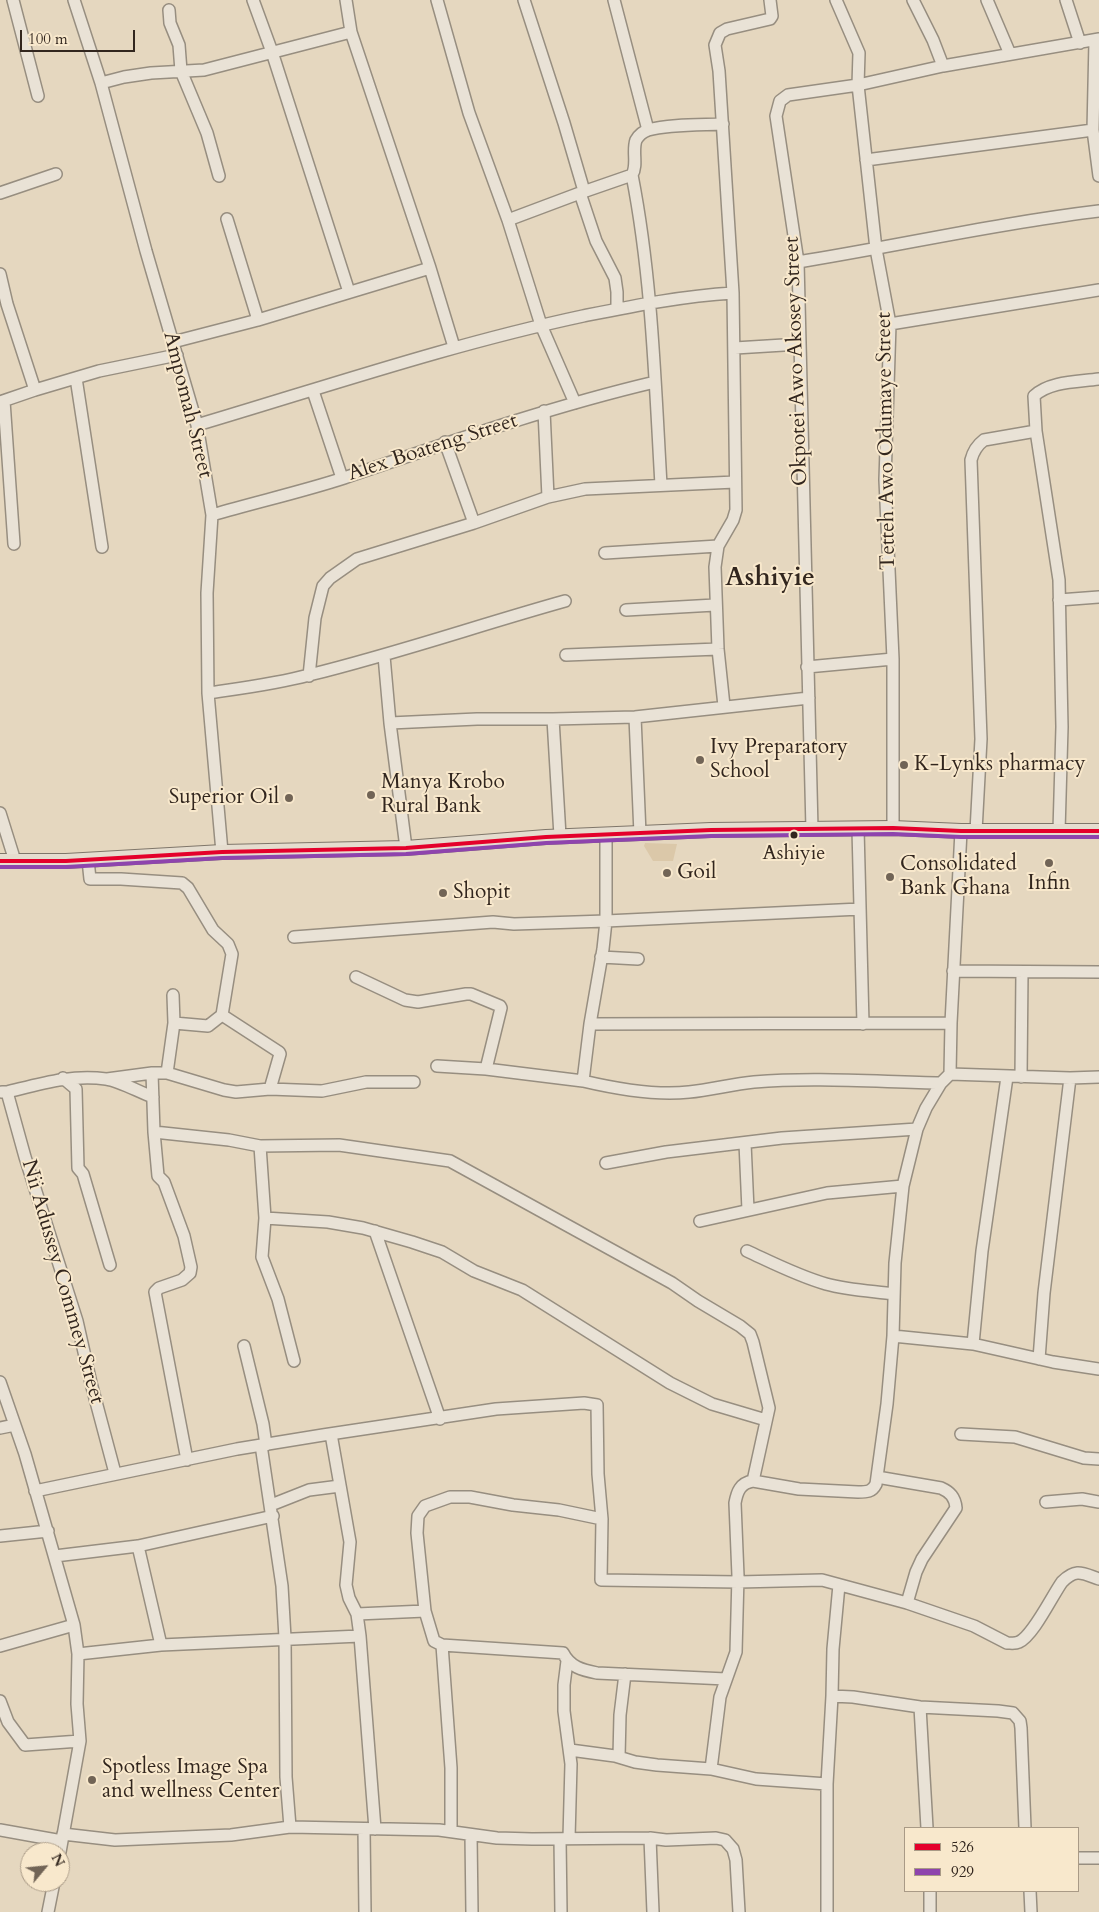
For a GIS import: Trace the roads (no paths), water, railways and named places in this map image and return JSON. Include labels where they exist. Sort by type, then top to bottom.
[{"type":"main road","points":[[0,861],[88,860],[222,852],[406,848],[560,836],[727,830],[893,828],[960,831],[1099,831]]},
{"type":"street","points":[[13,0],[38,96]]},
{"type":"street","name":"Ampomah Street","points":[[74,0],[100,83],[197,425],[212,515],[207,593],[208,693],[222,852]]},
{"type":"street","points":[[253,0],[272,52],[349,292]]},
{"type":"street","points":[[346,0],[351,32],[430,268],[454,347]]},
{"type":"street","points":[[437,0],[469,113],[508,220],[541,325],[575,403]]},
{"type":"street","points":[[524,0],[564,123],[596,241],[615,278],[617,309]]},
{"type":"street","points":[[614,0],[648,130]]},
{"type":"street","points":[[724,706],[718,649],[714,566],[718,546],[734,520],[736,510],[735,348],[720,71],[715,45],[720,33],[727,29],[770,19],[772,16],[770,0]]},
{"type":"street","name":"Tetteh Awo Odumaye Street","points":[[836,0],[859,53],[858,85],[876,249],[890,324],[885,480],[892,659],[893,828]]},
{"type":"street","points":[[913,0],[933,40],[943,66]]},
{"type":"street","points":[[987,0],[1010,54]]},
{"type":"street","points":[[1066,0],[1075,44]]},
{"type":"street","points":[[169,10],[170,23],[179,45],[181,70],[207,133],[219,176]]},
{"type":"street","points":[[100,83],[124,77],[181,70],[204,70],[351,32]]},
{"type":"street","points":[[1097,40],[1093,130],[1099,176]]},
{"type":"street","name":"Okpotei Awo Akosey Street","points":[[812,829],[798,262],[780,150],[776,116],[777,107],[780,101],[788,95],[858,85],[943,66],[1097,40]]},
{"type":"street","points":[[661,486],[650,303],[632,175],[635,169],[635,145],[640,134],[648,130],[723,124]]},
{"type":"street","points":[[866,160],[1093,130]]},
{"type":"street","points":[[0,192],[56,174]]},
{"type":"street","points":[[508,220],[632,175]]},
{"type":"street","points":[[798,262],[1048,217],[1099,211]]},
{"type":"street","points":[[227,219],[258,320]]},
{"type":"street","points":[[173,342],[258,320],[430,268]]},
{"type":"street","points":[[0,274],[4,305],[35,390]]},
{"type":"street","points":[[890,324],[1099,290]]},
{"type":"street","points":[[197,425],[454,347],[541,325],[650,303],[733,292]]},
{"type":"street","points":[[735,348],[800,344]]},
{"type":"street","points":[[14,544],[2,402],[76,378],[177,355]]},
{"type":"street","points":[[76,378],[102,546]]},
{"type":"street","points":[[1058,831],[1062,727],[1059,580],[1036,431],[1034,396],[1041,390],[1056,385],[1099,379]]},
{"type":"street","name":"Alex Boateng Street","points":[[212,515],[342,478],[445,442],[544,411],[655,382]]},
{"type":"street","points":[[312,391],[342,478]]},
{"type":"street","points":[[544,411],[548,497]]},
{"type":"street","points":[[976,831],[981,740],[971,460],[978,444],[984,440],[1036,431]]},
{"type":"street","points":[[445,442],[474,523]]},
{"type":"street","points":[[309,676],[315,618],[323,586],[330,578],[357,560],[474,523],[548,497],[585,490],[735,482]]},
{"type":"street","points":[[606,552],[718,546]]},
{"type":"street","points":[[1059,600],[1099,597]]},
{"type":"street","points":[[208,693],[309,676],[384,656],[490,622],[565,601]]},
{"type":"street","points":[[626,610],[715,606]]},
{"type":"street","points":[[566,655],[718,649]]},
{"type":"street","points":[[384,656],[390,723],[406,848]]},
{"type":"street","points":[[807,667],[892,659]]},
{"type":"street","points":[[390,723],[477,719],[635,717],[809,698]]},
{"type":"street","points":[[635,717],[640,834]]},
{"type":"street","points":[[553,719],[560,836]]},
{"type":"street","points":[[0,813],[15,861]]},
{"type":"street","points":[[858,829],[863,1024]]},
{"type":"street","points":[[711,1769],[720,1698],[736,1652],[738,1582],[735,1503],[741,1486],[747,1482],[753,1482],[800,1489],[858,1492],[873,1489],[876,1484],[887,1404],[893,1336],[899,1217],[904,1186],[917,1130],[926,1108],[941,1083],[950,1074],[950,1023],[960,831]]},
{"type":"street","points":[[583,1081],[606,921],[606,835]]},
{"type":"street","points":[[88,860],[90,879],[121,878],[182,883],[188,888],[213,930],[231,949],[232,954],[222,1015],[208,1026],[174,1024]]},
{"type":"street","points":[[294,937],[493,922],[514,924],[606,921],[860,909]]},
{"type":"street","points":[[602,957],[638,959]]},
{"type":"street","points":[[953,972],[1099,972]]},
{"type":"street","points":[[1021,1076],[1022,972]]},
{"type":"street","points":[[356,977],[405,1000],[418,1002],[471,994],[498,1005],[501,1008],[486,1069]]},
{"type":"street","points":[[167,1073],[174,1024],[174,995]]},
{"type":"street","points":[[222,1015],[279,1052],[270,1089]]},
{"type":"street","points":[[590,1024],[950,1023]]},
{"type":"street","points":[[437,1066],[486,1069],[583,1081],[629,1090],[679,1092],[753,1082],[941,1083]]},
{"type":"street","points":[[4,1092],[63,1078],[107,1079],[152,1073],[167,1073],[236,1092],[270,1089],[322,1091],[366,1082],[414,1082]]},
{"type":"street","points":[[152,1073],[158,1176],[164,1182],[184,1236],[191,1267],[190,1273],[186,1277],[156,1289],[154,1292],[187,1460]]},
{"type":"street","points":[[950,1074],[1007,1077],[1099,1077]]},
{"type":"street","points":[[973,1344],[982,1251],[1007,1077]]},
{"type":"street","points":[[63,1078],[75,1087],[77,1093],[78,1168],[83,1174],[110,1265]]},
{"type":"street","points":[[1039,1359],[1046,1274],[1070,1078]]},
{"type":"street","points":[[107,1079],[153,1097]]},
{"type":"street","name":"Nii Adussey Commey Street","points":[[4,1092],[78,1321],[91,1383],[115,1473]]},
{"type":"street","points":[[606,1163],[666,1152],[782,1138],[917,1130]]},
{"type":"street","points":[[154,1132],[230,1140],[260,1146],[340,1146],[450,1161],[672,1283],[745,1330],[753,1342],[768,1402],[753,1482]]},
{"type":"street","points":[[744,1143],[748,1210]]},
{"type":"street","points":[[260,1146],[264,1218],[263,1260],[278,1299],[294,1361]]},
{"type":"street","points":[[700,1221],[826,1193],[904,1186]]},
{"type":"street","points":[[264,1218],[328,1222],[375,1231],[442,1252],[474,1271],[522,1290],[670,1383],[712,1404],[766,1420]]},
{"type":"street","points":[[375,1231],[440,1419]]},
{"type":"street","points":[[747,1251],[794,1272],[825,1283],[894,1294]]},
{"type":"street","points":[[893,1336],[973,1344],[1039,1359],[1099,1369]]},
{"type":"street","points":[[244,1346],[263,1424],[263,1445],[282,1586],[285,1638],[286,1777],[290,1827]]},
{"type":"street","points":[[0,1382],[48,1531],[74,1625],[78,1654],[77,1704],[80,1741],[62,1842]]},
{"type":"street","points":[[35,1490],[115,1473],[331,1434],[496,1409],[552,1404],[596,1405],[598,1474],[602,1519],[601,1580],[738,1582],[822,1580],[907,1603],[974,1626],[1007,1643],[1013,1643],[1019,1642],[1030,1632],[1068,1575],[1080,1572],[1099,1579]]},
{"type":"street","points":[[0,1428],[14,1425]]},
{"type":"street","points":[[331,1434],[350,1542],[346,1585],[349,1598],[357,1614],[360,1636],[369,1829],[366,1912]]},
{"type":"street","points":[[961,1434],[1015,1437],[1084,1458],[1099,1459]]},
{"type":"street","points":[[877,1477],[940,1488],[948,1491],[956,1501],[956,1508],[922,1559],[907,1603]]},
{"type":"street","points":[[55,1556],[138,1546],[272,1510],[309,1490],[340,1486]]},
{"type":"street","points":[[602,1519],[559,1510],[512,1505],[470,1497],[450,1497],[425,1506],[418,1516],[417,1533],[425,1611],[434,1641],[442,1645],[563,1653],[567,1661],[579,1670],[597,1673],[726,1679]]},
{"type":"street","points":[[1046,1502],[1082,1499],[1099,1502]]},
{"type":"street","points":[[0,1536],[48,1531]]},
{"type":"street","points":[[138,1546],[161,1645]]},
{"type":"street","points":[[827,1912],[827,1784],[833,1649],[840,1586]]},
{"type":"street","points":[[357,1614],[425,1611]]},
{"type":"street","points":[[0,1646],[74,1625]]},
{"type":"street","points":[[78,1654],[161,1645],[360,1636]]},
{"type":"street","points":[[442,1645],[451,1768],[451,1831]]},
{"type":"street","points":[[561,1912],[570,1750],[564,1711],[564,1684],[567,1661]]},
{"type":"street","points":[[619,1757],[620,1715],[625,1674]]},
{"type":"street","points":[[832,1696],[853,1697],[920,1707],[1013,1713],[1020,1721],[1021,1728],[1025,1827]]},
{"type":"street","points":[[0,1701],[8,1722],[25,1745],[80,1741]]},
{"type":"street","points":[[920,1707],[927,1827]]},
{"type":"street","points":[[570,1750],[619,1757],[657,1766],[711,1769],[756,1779],[827,1784]]},
{"type":"street","points":[[70,1843],[231,1835],[290,1827],[451,1831],[497,1838],[650,1838],[666,1840],[716,1838],[725,1840],[733,1849],[736,1860],[738,1912]]},
{"type":"street","points":[[0,1830],[57,1842]]},
{"type":"street","points":[[471,1835],[472,1912]]},
{"type":"street","points":[[650,1838],[653,1912]]},
{"type":"street","points":[[1079,1858],[1099,1858]]},
{"type":"street","points":[[48,1912],[52,1892]]},
{"type":"street","points":[[930,1892],[930,1912]]},
{"type":"street","points":[[1030,1892],[1031,1912]]},
{"type":"place","name":"Ivy Preparatory School","points":[[700,760]]},
{"type":"place","name":"K-Lynks pharmacy","points":[[904,765]]},
{"type":"place","name":"Manya Krobo Rural Bank","points":[[371,795]]},
{"type":"place","name":"Superior Oil","points":[[289,798]]},
{"type":"place","name":"Ashiyie","points":[[794,835]]},
{"type":"place","name":"Infin","points":[[1049,863]]},
{"type":"place","name":"Goil","points":[[667,873]]},
{"type":"place","name":"Consolidated Bank Ghana","points":[[890,877]]},
{"type":"place","name":"Shopit","points":[[443,893]]},
{"type":"place","name":"Spotless Image Spa and wellness Center","points":[[92,1780]]},
{"type":"district","name":"Ashiyie","points":[[770,579]]}]
